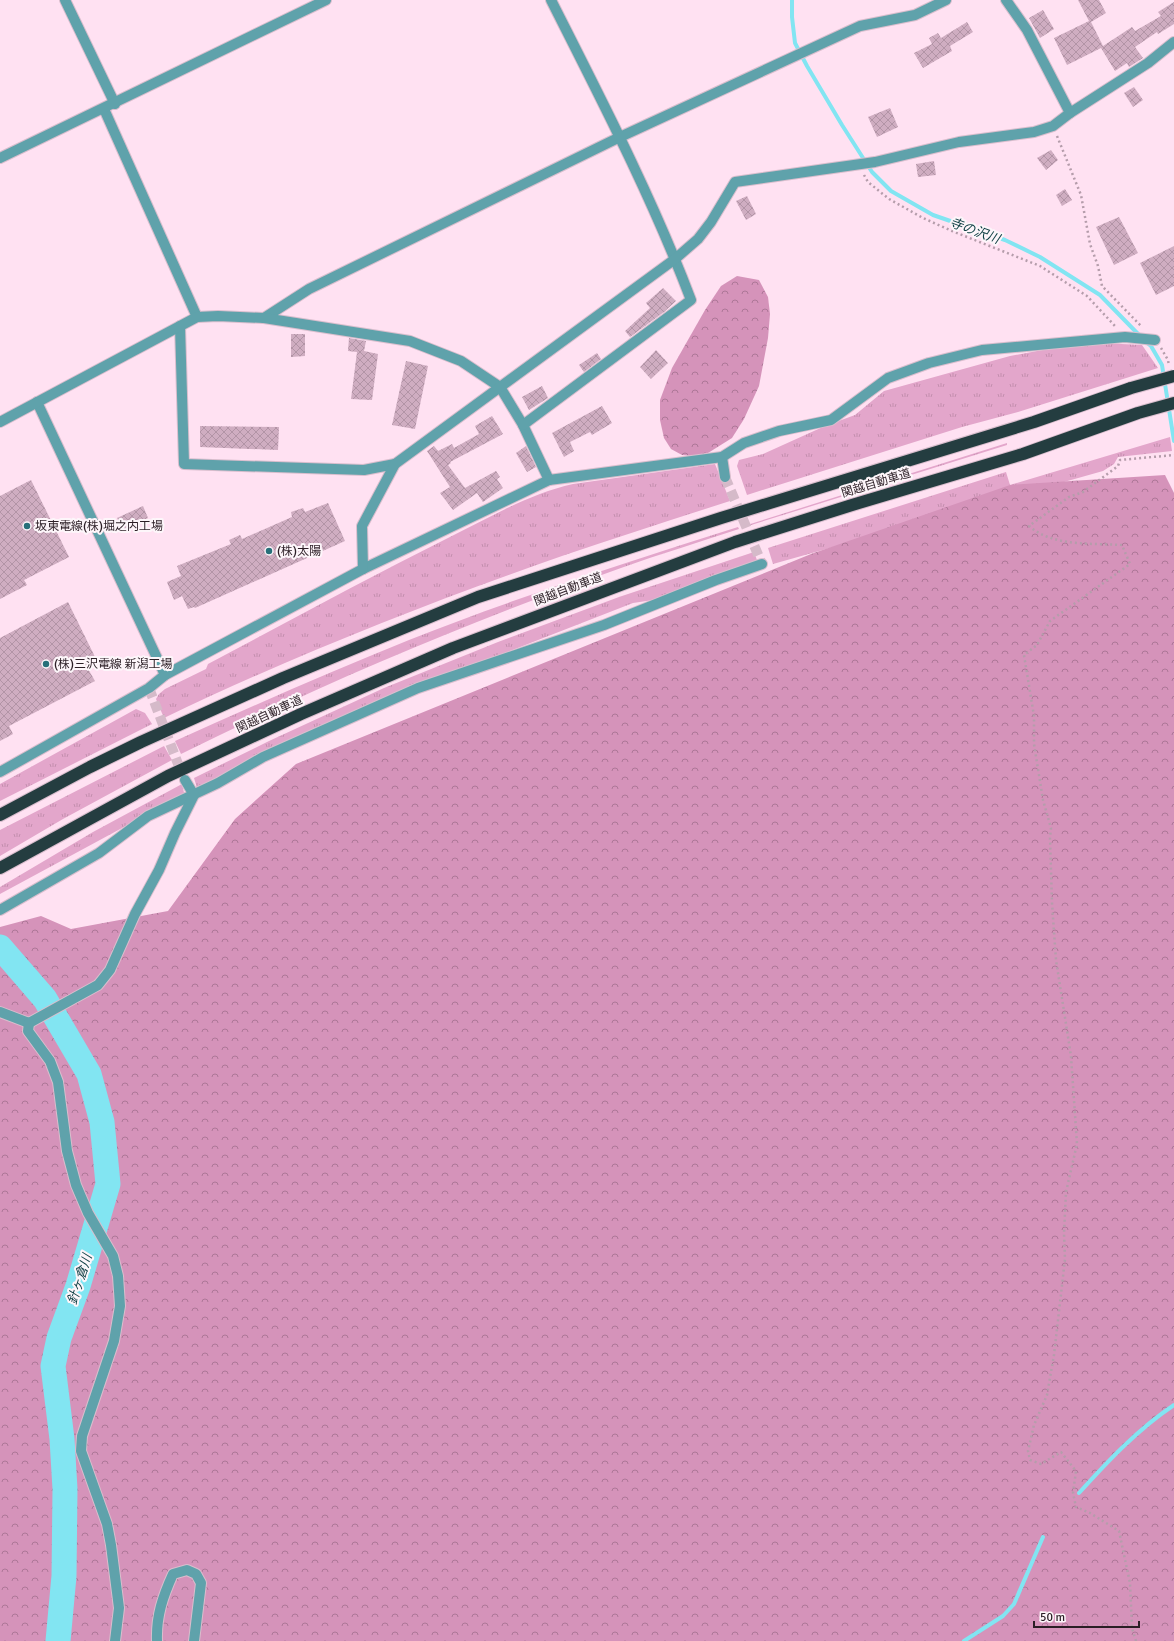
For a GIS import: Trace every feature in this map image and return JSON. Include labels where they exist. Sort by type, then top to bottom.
[{"type":"highway","name":"関越自動車道","points":[[0,815],[90,767],[141,742],[283,678],[478,597],[728,516],[1034,422],[1131,388],[1174,376]]},
{"type":"highway","name":"関越自動車道","points":[[0,868],[168,776],[302,714],[453,648],[735,542],[1023,454],[1138,413],[1174,403]]},
{"type":"street","points":[[65,0],[115,104]]},
{"type":"street","points":[[0,158],[115,104],[326,0]]},
{"type":"street","points":[[523,425],[691,300],[675,259],[620,137],[551,0]]},
{"type":"street","points":[[264,318],[309,289],[620,137],[860,26],[915,15],[946,0]]},
{"type":"street","points":[[1006,0],[1027,30],[1070,113]]},
{"type":"street","points":[[180,326],[184,464],[364,470],[395,464],[675,259],[698,239],[711,222],[735,182],[859,165],[959,142],[1034,132],[1053,126],[1070,113],[1148,63],[1174,42]]},
{"type":"street","points":[[104,109],[197,317]]},
{"type":"street","points":[[0,422],[197,317],[218,316],[264,318],[410,341],[461,361],[500,387],[523,425],[549,480]]},
{"type":"street","points":[[0,772],[149,688],[165,674],[363,569],[549,480],[722,457],[744,443],[779,431],[831,420],[888,378],[929,363],[982,350],[1128,338],[1152,340]]},
{"type":"street","points":[[37,402],[165,674]]},
{"type":"street","points":[[722,457],[725,477]]},
{"type":"street","points":[[363,569],[362,526],[395,464]]},
{"type":"street","points":[[0,910],[99,853],[148,816],[194,795],[263,757],[418,688],[604,625],[716,580],[762,564]]},
{"type":"street","points":[[185,780],[194,795]]},
{"type":"street","points":[[0,1012],[29,1023],[98,985],[110,970],[135,914],[159,870],[194,795]]},
{"type":"street","points":[[29,1023],[28,1031],[50,1061],[58,1082],[67,1151],[76,1185],[88,1213],[113,1256],[118,1276],[120,1306],[114,1341],[82,1436],[81,1451],[107,1524],[111,1545],[119,1608],[115,1641]]},
{"type":"street","points":[[157,1641],[161,1602],[173,1574],[187,1570],[196,1574],[201,1583],[194,1641]]},
{"type":"path","points":[[1053,126],[1081,195],[1090,244],[1098,266],[1102,286],[1152,340]]},
{"type":"path","points":[[859,165],[868,182],[889,199],[923,218],[1040,266],[1087,296],[1128,338]]},
{"type":"path","points":[[1136,1641],[1132,1628],[1130,1583],[1119,1531],[1090,1513],[1076,1507],[1073,1493],[1076,1471],[1061,1452],[1041,1464],[1030,1460],[1028,1451],[1034,1425],[1047,1395],[1054,1355],[1065,1259],[1064,1234],[1066,1192],[1077,1144],[1071,1056],[1056,953],[1052,903],[1051,828],[1043,800],[1034,744],[1034,716],[1024,655],[1036,645],[1050,621],[1130,564],[1122,545],[1059,541],[1037,533],[1029,526],[1069,497],[1083,492],[1112,471],[1118,466],[1120,460],[1173,456]]},
{"type":"green space","points":[[737,276],[759,280],[768,297],[770,314],[768,338],[759,386],[744,419],[732,438],[708,453],[693,456],[682,455],[671,449],[664,438],[660,420],[660,400],[672,368],[705,310],[721,286]]},
{"type":"green space","points":[[1101,343],[1142,345],[1158,368],[1018,412],[962,427],[747,495],[737,466],[739,460],[763,454],[825,426],[855,415],[884,391],[1010,356],[1074,344]]},
{"type":"green space","points":[[1170,437],[1172,451],[1118,457],[1114,464],[1103,471],[773,564],[768,548],[1006,472],[1010,485]]},
{"type":"green space","points":[[1007,443],[1007,445],[748,526],[747,525]]},
{"type":"green space","points":[[715,464],[730,501],[562,556],[461,592],[311,652],[164,718],[156,699],[165,689],[206,669],[208,664],[416,554],[508,508],[556,488],[573,484]]},
{"type":"green space","points":[[1165,475],[1174,493],[1174,1641],[0,1641],[0,927],[41,916],[71,929],[168,911],[235,819],[296,764],[811,554],[1010,485]]},
{"type":"green space","points":[[738,527],[739,529],[565,588],[454,631],[289,702],[181,754],[175,741],[262,702],[450,624],[573,580]]},
{"type":"green space","points":[[754,552],[758,563],[660,599],[633,603],[418,687],[197,788],[194,778],[269,741],[384,688],[498,642],[619,597]]},
{"type":"green space","points":[[136,709],[145,713],[152,724],[0,801],[0,784]]},
{"type":"green space","points":[[164,746],[172,760],[63,819],[0,856],[0,830]]},
{"type":"green space","points":[[182,784],[185,797],[148,814],[0,894],[0,887],[93,832]]},
{"type":"building","points":[[1078,0],[1099,0],[1106,13],[1091,22],[1103,46],[1132,27],[1135,31],[1161,16],[1158,12],[1174,2],[1174,24],[1158,34],[1157,32],[1135,47],[1143,58],[1129,67],[1127,63],[1115,71],[1101,48],[1067,65],[1054,38],[1089,21]]},
{"type":"building","points":[[1043,10],[1054,29],[1040,38],[1029,18]]},
{"type":"building","points":[[967,22],[973,32],[950,46],[952,51],[923,68],[914,53],[932,44],[929,38],[938,33],[941,38]]},
{"type":"building","points":[[1134,87],[1143,100],[1133,107],[1124,93]]},
{"type":"building","points":[[890,108],[898,127],[877,137],[868,117]]},
{"type":"building","points":[[1051,150],[1058,160],[1046,170],[1037,158]]},
{"type":"building","points":[[934,161],[936,175],[918,177],[916,164]]},
{"type":"building","points":[[1065,189],[1072,200],[1062,206],[1056,195]]},
{"type":"building","points":[[747,196],[756,214],[746,220],[736,201]]},
{"type":"building","points":[[1119,217],[1138,253],[1114,265],[1096,227]]},
{"type":"building","points":[[1174,246],[1174,286],[1156,295],[1140,263]]},
{"type":"building","points":[[663,288],[676,301],[664,312],[630,337],[625,331],[650,308],[646,303]]},
{"type":"building","points":[[291,334],[305,334],[305,356],[291,357]]},
{"type":"building","points":[[349,338],[366,341],[364,351],[378,354],[372,400],[351,399],[357,352],[348,351]]},
{"type":"building","points":[[656,350],[668,363],[651,379],[640,367]]},
{"type":"building","points":[[597,353],[601,359],[584,372],[579,365]]},
{"type":"building","points":[[406,361],[428,366],[415,429],[392,425]]},
{"type":"building","points":[[542,386],[548,398],[529,410],[522,397]]},
{"type":"building","points":[[602,406],[612,423],[592,435],[590,432],[570,442],[574,451],[564,457],[552,433]]},
{"type":"building","points":[[492,416],[503,434],[450,462],[451,463],[448,465],[465,488],[496,471],[500,477],[497,479],[503,488],[483,502],[477,493],[453,510],[440,493],[450,487],[427,451],[434,446],[438,451],[452,444],[454,448],[479,434],[475,426]]},
{"type":"building","points":[[200,426],[279,427],[278,450],[200,447]]},
{"type":"building","points":[[526,446],[536,467],[527,472],[516,453]]},
{"type":"building","name":"坂東電線(株)堀之内工場","points":[[31,480],[69,557],[24,580],[27,585],[0,599],[0,496]]},
{"type":"building","name":"(株)太陽","points":[[328,503],[345,541],[195,608],[188,609],[182,596],[174,600],[167,582],[181,576],[177,566],[231,544],[229,540],[240,535],[242,539],[292,517],[291,512],[303,508],[305,512]]},
{"type":"building","points":[[143,506],[148,518],[123,530],[117,518]]},
{"type":"building","name":"(株)三沢電線 新潟工場","points":[[68,602],[97,661],[87,667],[95,681],[9,726],[13,734],[0,741],[0,638]]},
{"type":"waterway","name":"寺の沢川","points":[[792,0],[795,43],[842,125],[872,172],[891,191],[933,215],[1005,240],[1040,257],[1100,295],[1141,337]]},
{"type":"waterway","name":"寺の沢川","points":[[1146,342],[1151,346],[1162,365],[1174,441]]},
{"type":"waterway","name":"針ヶ倉川","points":[[0,947],[45,999],[89,1074],[102,1122],[108,1184],[78,1286],[59,1338],[53,1366],[62,1439],[65,1489],[64,1576],[58,1641]]},
{"type":"waterway","points":[[1079,1493],[1112,1457],[1148,1424],[1174,1405]]},
{"type":"waterway","points":[[964,1641],[1003,1616],[1014,1604],[1043,1537]]},
{"type":"tunnel","points":[[725,477],[762,564]]},
{"type":"tunnel","points":[[149,688],[183,777]]},
{"type":"place","name":"坂東電線(株)堀之内工場","points":[[27,526]]},
{"type":"place","name":"(株)太陽","points":[[269,551]]},
{"type":"place","name":"(株)三沢電線 新潟工場","points":[[46,664]]}]
